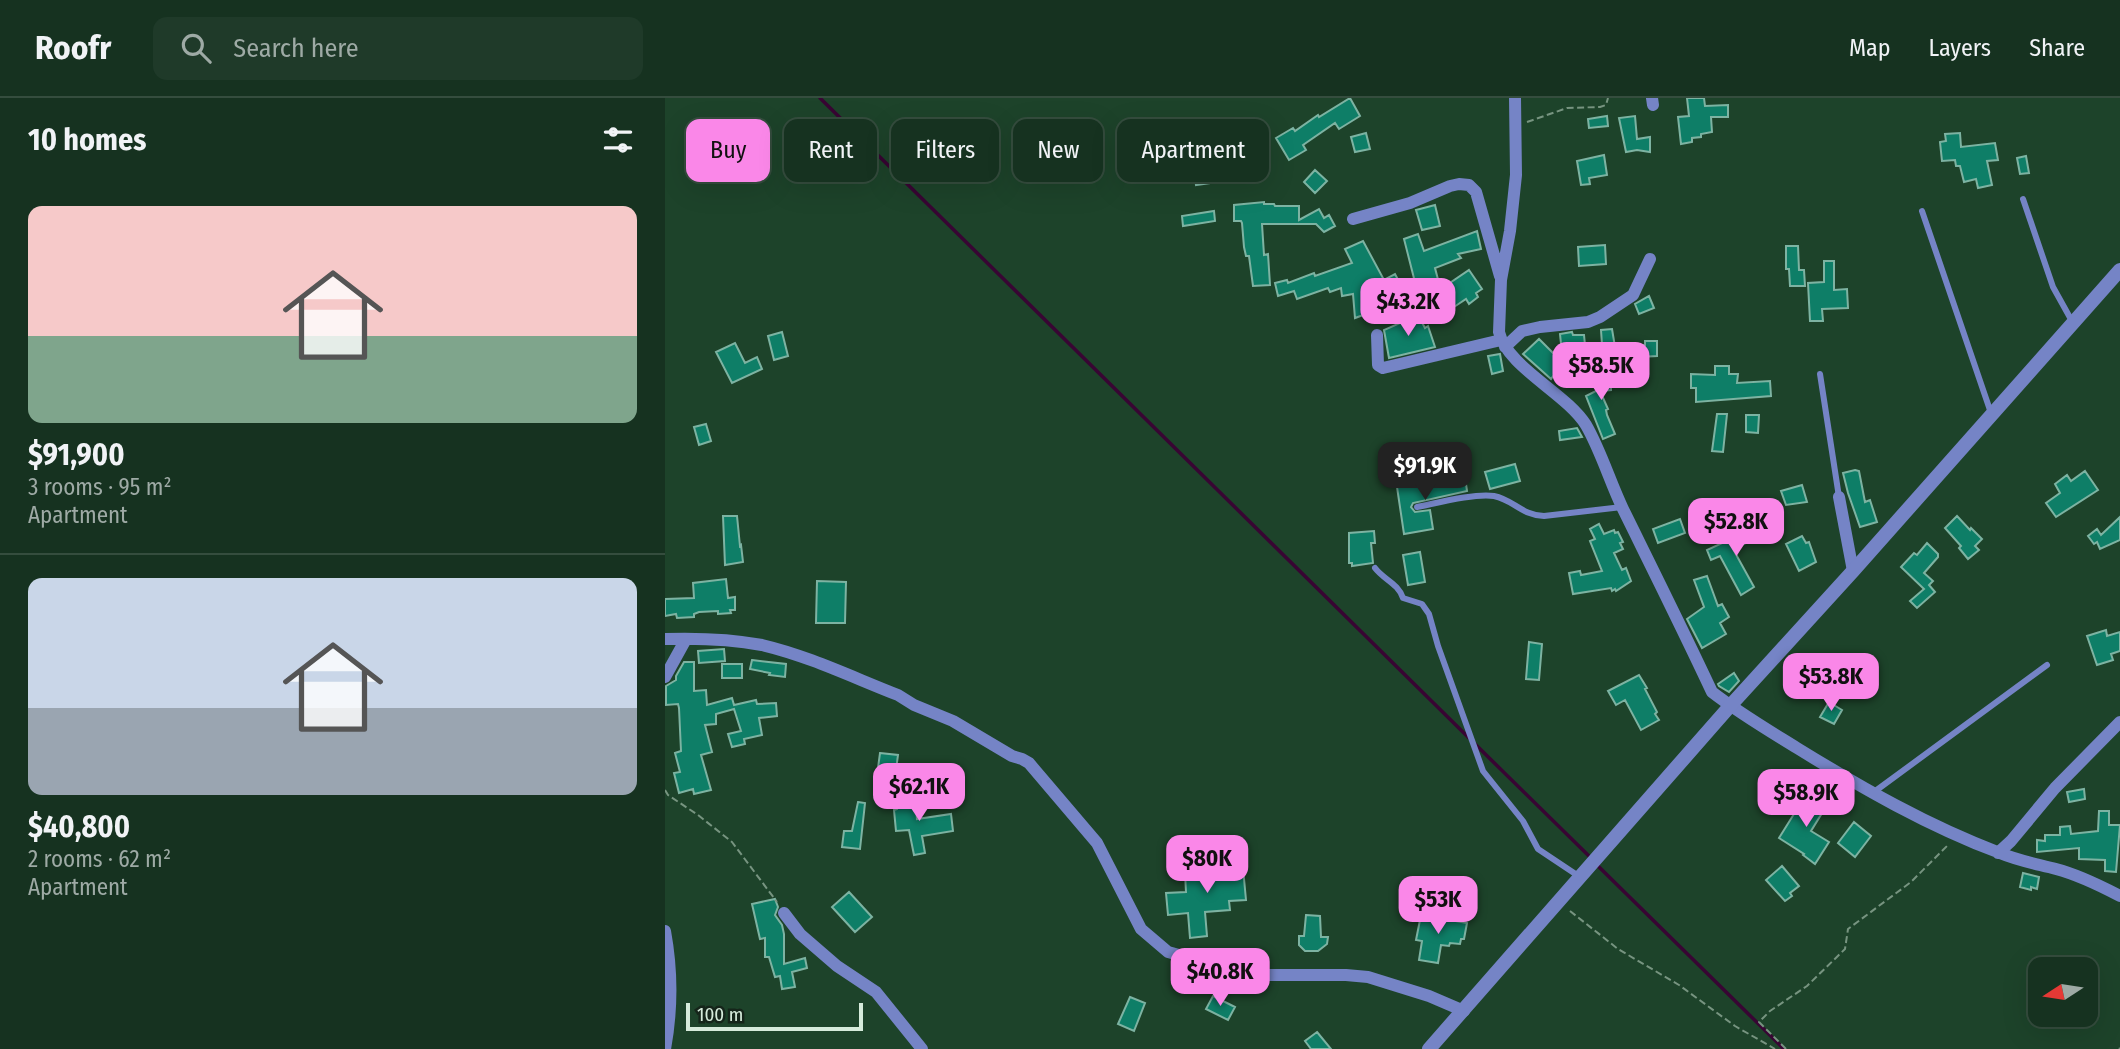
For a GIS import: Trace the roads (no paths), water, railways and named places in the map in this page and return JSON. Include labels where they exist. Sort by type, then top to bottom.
[{"type":"street","points":[[1515,98],[1516,176],[1501,280],[1499,332],[1503,343],[1531,374],[1576,412],[1586,426],[1622,507],[1712,692],[1730,706],[1873,794],[1920,819],[1998,853],[2088,879],[2120,896]]},
{"type":"street","points":[[1353,219],[1410,203],[1450,186],[1469,186],[1476,191],[1501,280]]},
{"type":"street","points":[[1377,335],[1378,365],[1383,368],[1503,343],[1522,331],[1540,327],[1588,323],[1633,295],[1650,259]]},
{"type":"street","points":[[1429,1049],[1730,706],[2120,270]]},
{"type":"street","points":[[1839,497],[1853,571]]},
{"type":"street","points":[[665,639],[760,645],[793,654],[898,695],[914,705],[953,721],[1029,763],[1097,843],[1141,929],[1168,952],[1263,975],[1368,977],[1429,996],[1464,1012]]},
{"type":"street","points":[[665,677],[686,639]]},
{"type":"street","points":[[1998,853],[2055,788],[2120,722]]},
{"type":"street","points":[[784,913],[800,934],[837,966],[876,992],[922,1049]]},
{"type":"street","points":[[665,930],[670,980],[665,1049]]},
{"type":"lane","points":[[2023,199],[2053,287],[2073,323]]},
{"type":"lane","points":[[1922,211],[1992,415]]},
{"type":"lane","points":[[1820,374],[1839,497]]},
{"type":"lane","points":[[1417,507],[1495,496],[1532,515],[1622,507]]},
{"type":"lane","points":[[1375,568],[1380,576],[1401,590],[1403,598],[1422,604],[1429,614],[1483,771],[1523,821],[1538,849],[1580,877]]},
{"type":"lane","points":[[1873,794],[2047,665]]},
{"type":"waterway","points":[[820,98],[1469,738]]},
{"type":"waterway","points":[[1474,743],[1591,858]]},
{"type":"waterway","points":[[1596,864],[1784,1049]]}]
